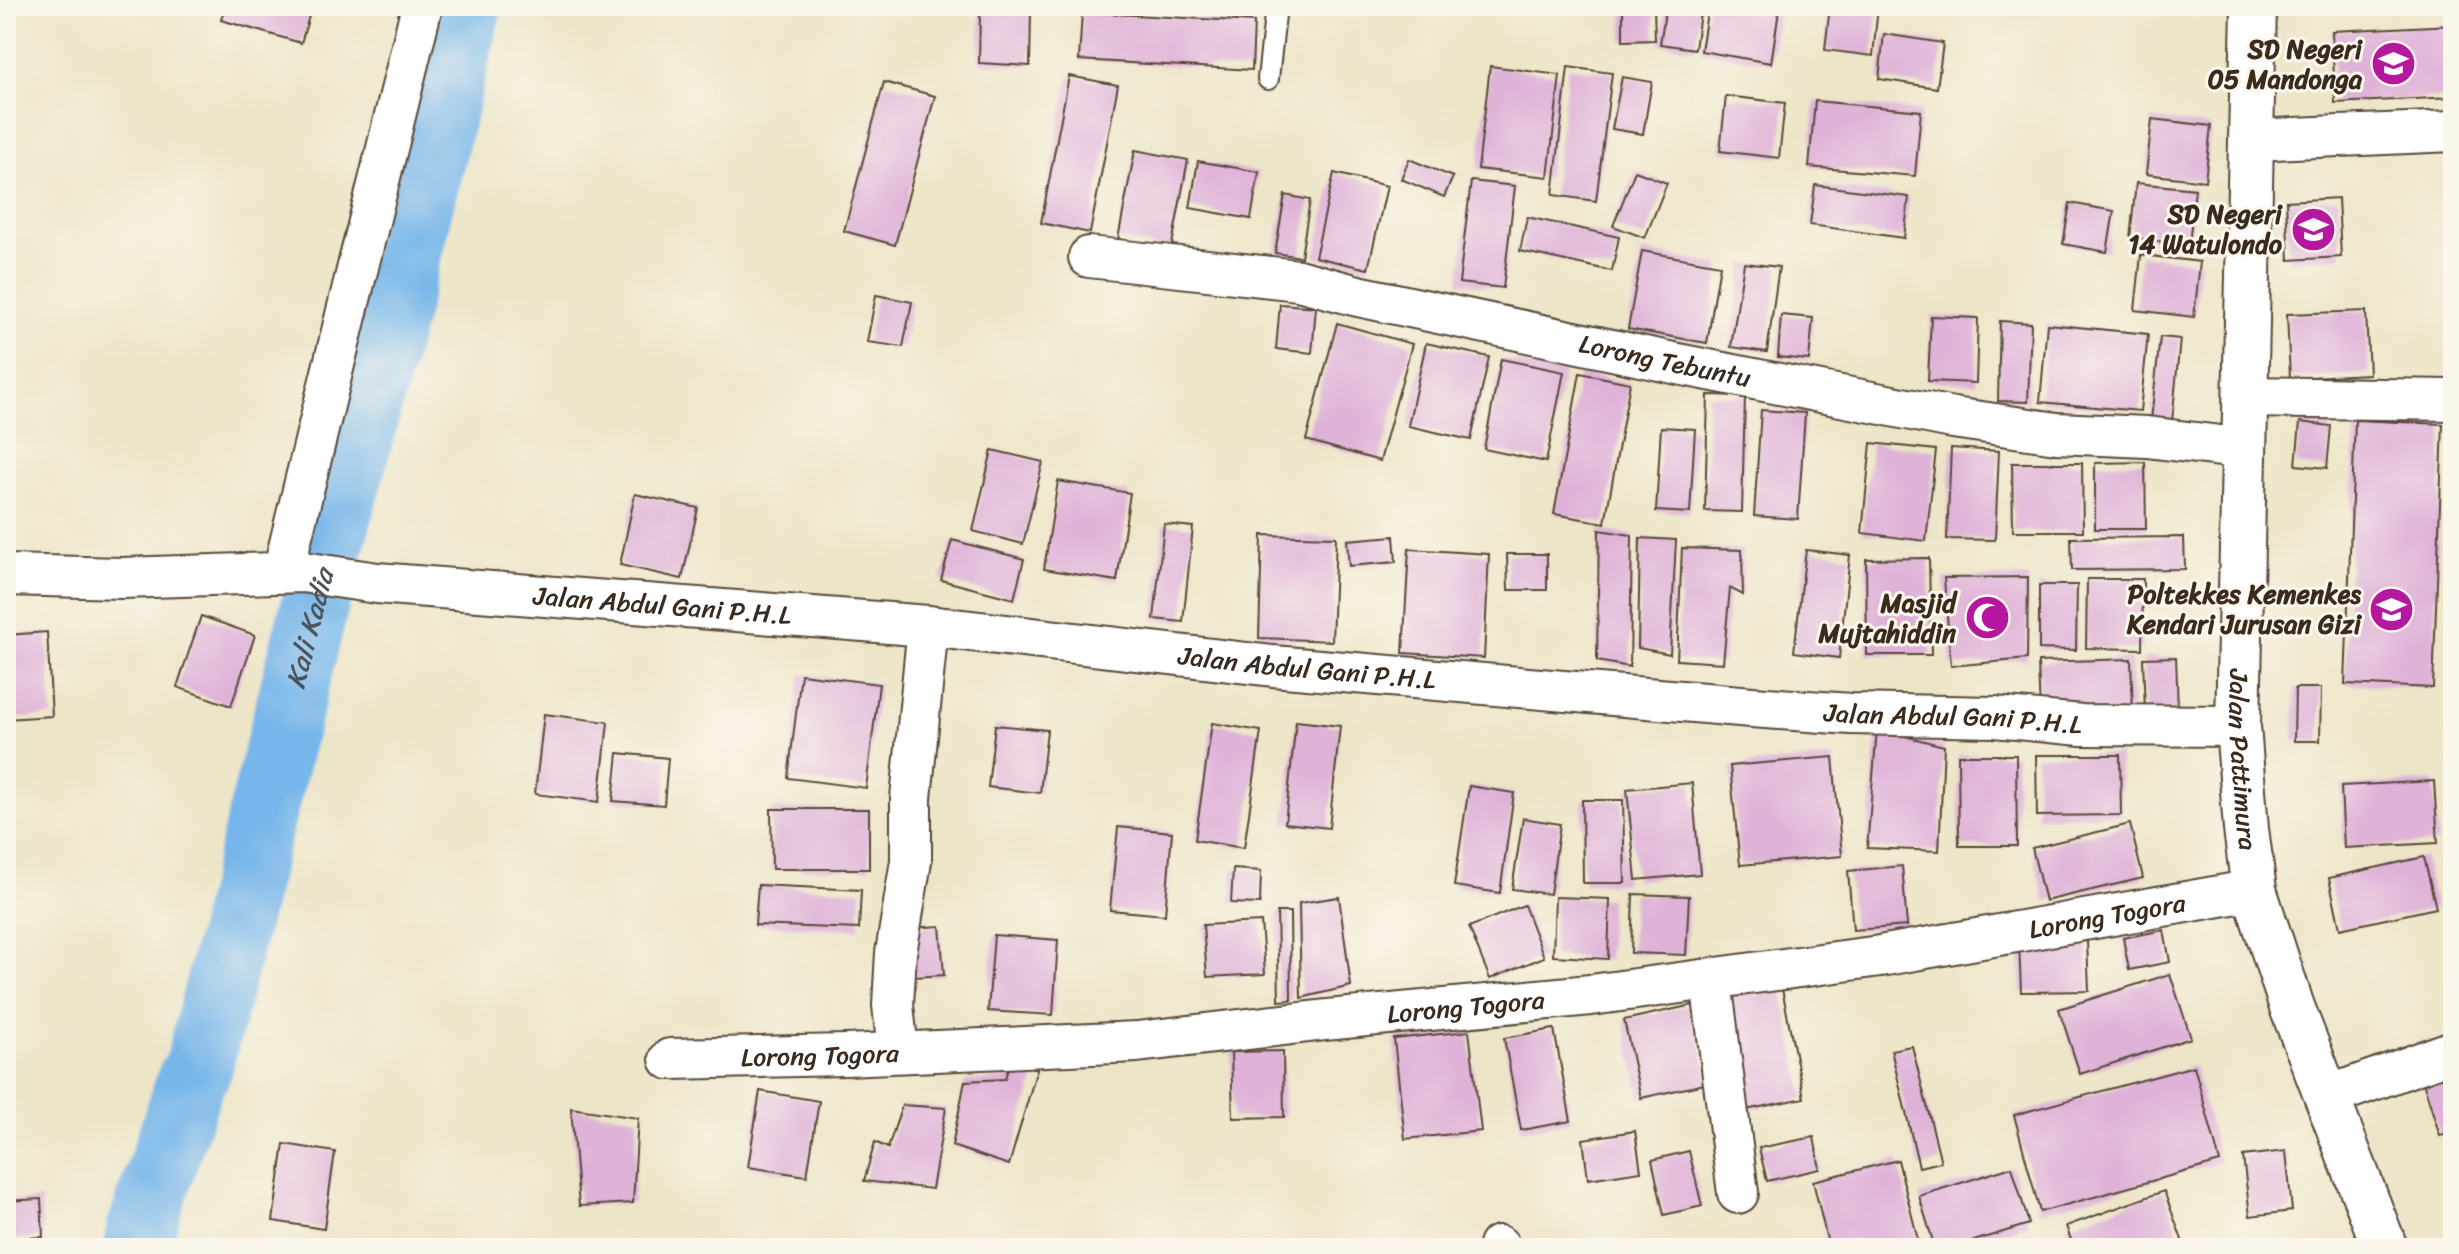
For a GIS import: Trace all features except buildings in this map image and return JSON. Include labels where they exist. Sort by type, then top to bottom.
[{"type":"highway","name":"Jalan Pattimura","points":[[2254,6],[2238,726],[2246,829],[2254,890],[2292,1007],[2385,1248]]},
{"type":"street","points":[[293,572],[422,6]]},
{"type":"street","points":[[2251,140],[2453,131]]},
{"type":"street","name":"Lorong Tebuntu","points":[[1089,257],[1298,280],[1358,296],[1619,352],[1953,418],[2057,433],[2147,437],[2245,449]]},
{"type":"street","points":[[2245,397],[2453,400]]},
{"type":"street","name":"Jalan Abdul Gani P.H.L","points":[[6,575],[122,578],[293,572],[377,583],[928,626],[1273,666],[1795,710],[1994,717],[2082,725],[2238,726]]},
{"type":"street","points":[[898,1052],[893,1005],[895,966],[911,861],[911,798],[928,626]]},
{"type":"street","name":"Lorong Togora","points":[[670,1059],[1137,1042],[1711,981],[1880,956],[2254,890]]},
{"type":"street","points":[[1711,981],[1738,1193]]},
{"type":"street","points":[[2326,1097],[2453,1051]]},
{"type":"lane","points":[[1268,79],[1276,6]]},
{"type":"waterway","name":"Kali Kadia","points":[[139,1248],[139,1235],[191,1079],[198,1069],[326,561],[400,285],[468,6]]},
{"type":"place","name":"SD Negeri 05 Mandonga","points":[[2393,64]]},
{"type":"place","name":"SD Negeri 14 Watulondo","points":[[2313,229]]},
{"type":"place","name":"Poltekkes Kemenkes Kendari Jurusan Gizi","points":[[2392,609]]},
{"type":"place","name":"Masjid Mujtahiddin","points":[[1987,618]]}]
